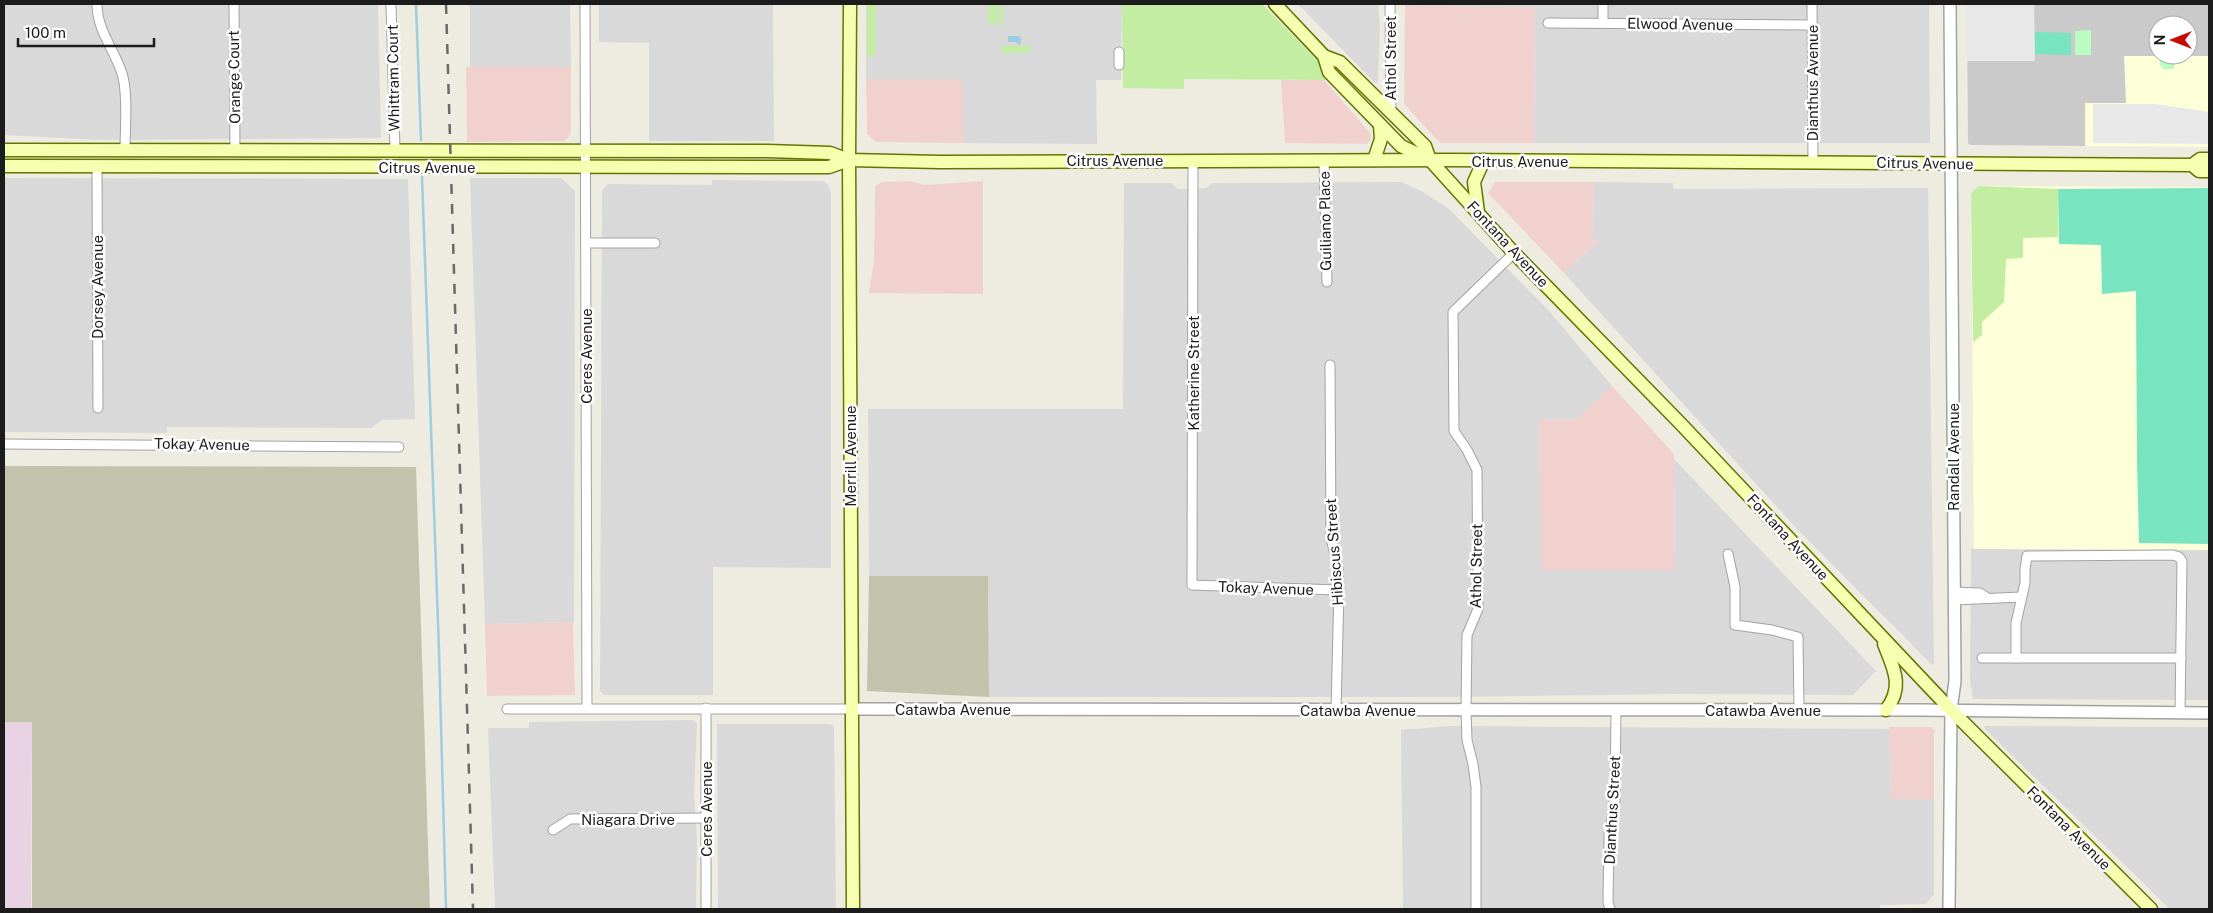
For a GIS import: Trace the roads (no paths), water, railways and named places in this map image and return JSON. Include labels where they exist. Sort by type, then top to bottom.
[{"type":"main road","name":"Merrill Avenue","points":[[850,4],[848,160],[853,909]]},
{"type":"main road","name":"Fontana Avenue","points":[[1275,4],[1324,56],[1329,72],[1380,125],[1401,146],[1430,160],[1514,253],[1680,423],[1951,710],[2151,909]]},
{"type":"main road","name":"Fontana Avenue","points":[[1324,56],[1340,62],[1391,112],[1425,146],[1430,160]]},
{"type":"main road","points":[[1374,160],[1381,140],[1380,125]]},
{"type":"main road","name":"Citrus Avenue","points":[[4,150],[767,151],[830,153],[848,160],[940,162],[1484,160],[2192,165],[2200,159],[2209,159]]},
{"type":"main road","name":"Citrus Avenue","points":[[4,166],[829,167],[848,160]]},
{"type":"main road","points":[[1478,212],[1474,182],[1484,160]]},
{"type":"main road","name":"Citrus Avenue","points":[[2192,165],[2199,171],[2209,171]]},
{"type":"main road","points":[[1881,637],[1897,684],[1894,700],[1886,710]]},
{"type":"street","points":[[97,4],[100,27],[120,67],[123,79],[125,151]]},
{"type":"street","name":"Orange Court","points":[[234,4],[235,151]]},
{"type":"street","name":"Whittram Court","points":[[391,4],[395,151]]},
{"type":"street","name":"Ceres Avenue","points":[[585,4],[587,708]]},
{"type":"street","name":"Athol Street","points":[[1390,4],[1391,112]]},
{"type":"street","points":[[1603,4],[1603,23]]},
{"type":"street","name":"Dianthus Avenue","points":[[1812,4],[1813,163]]},
{"type":"street","name":"Randall Avenue","points":[[1949,909],[1951,710],[1955,681],[1950,4]]},
{"type":"street","name":"Elwood Avenue","points":[[1548,22],[1812,25]]},
{"type":"street","points":[[1119,52],[1119,65]]},
{"type":"street","name":"Katherine Street","points":[[1192,586],[1193,160]]},
{"type":"street","name":"Guiliano Place","points":[[1324,160],[1327,282]]},
{"type":"street","name":"Dorsey Avenue","points":[[97,166],[98,408]]},
{"type":"street","points":[[586,243],[655,243]]},
{"type":"street","name":"Athol Street","points":[[1476,909],[1476,787],[1467,740],[1466,711],[1467,635],[1478,609],[1477,470],[1467,450],[1454,431],[1453,312],[1514,253]]},
{"type":"street","name":"Hibiscus Street","points":[[1330,365],[1331,538],[1338,568],[1339,590],[1336,710]]},
{"type":"street","name":"Tokay Avenue","points":[[4,444],[399,447]]},
{"type":"street","points":[[1728,554],[1735,587],[1735,625],[1772,630],[1798,637],[1799,711]]},
{"type":"street","points":[[2016,658],[2016,623],[2025,583],[2027,556],[2173,555],[2179,557],[2182,561],[2180,713]]},
{"type":"street","name":"Tokay Avenue","points":[[1192,586],[1339,590]]},
{"type":"street","points":[[1954,596],[1980,599],[1986,597],[2021,597]]},
{"type":"street","points":[[1982,658],[2181,658]]},
{"type":"street","name":"Ceres Avenue","points":[[706,708],[706,909]]},
{"type":"street","name":"Catawba Avenue","points":[[507,709],[1951,710],[2209,713]]},
{"type":"street","name":"Dianthus Street","points":[[1610,909],[1608,902],[1609,835],[1615,802],[1616,710]]},
{"type":"street","name":"Niagara Drive","points":[[553,830],[570,819],[706,818]]},
{"type":"water","points":[[1008,36],[1019,36],[1021,39],[1020,45],[1015,42],[1008,42]]},
{"type":"waterway","points":[[416,4],[421,140]]},
{"type":"waterway","points":[[422,177],[446,909]]},
{"type":"railway","points":[[446,4],[473,909]]}]
